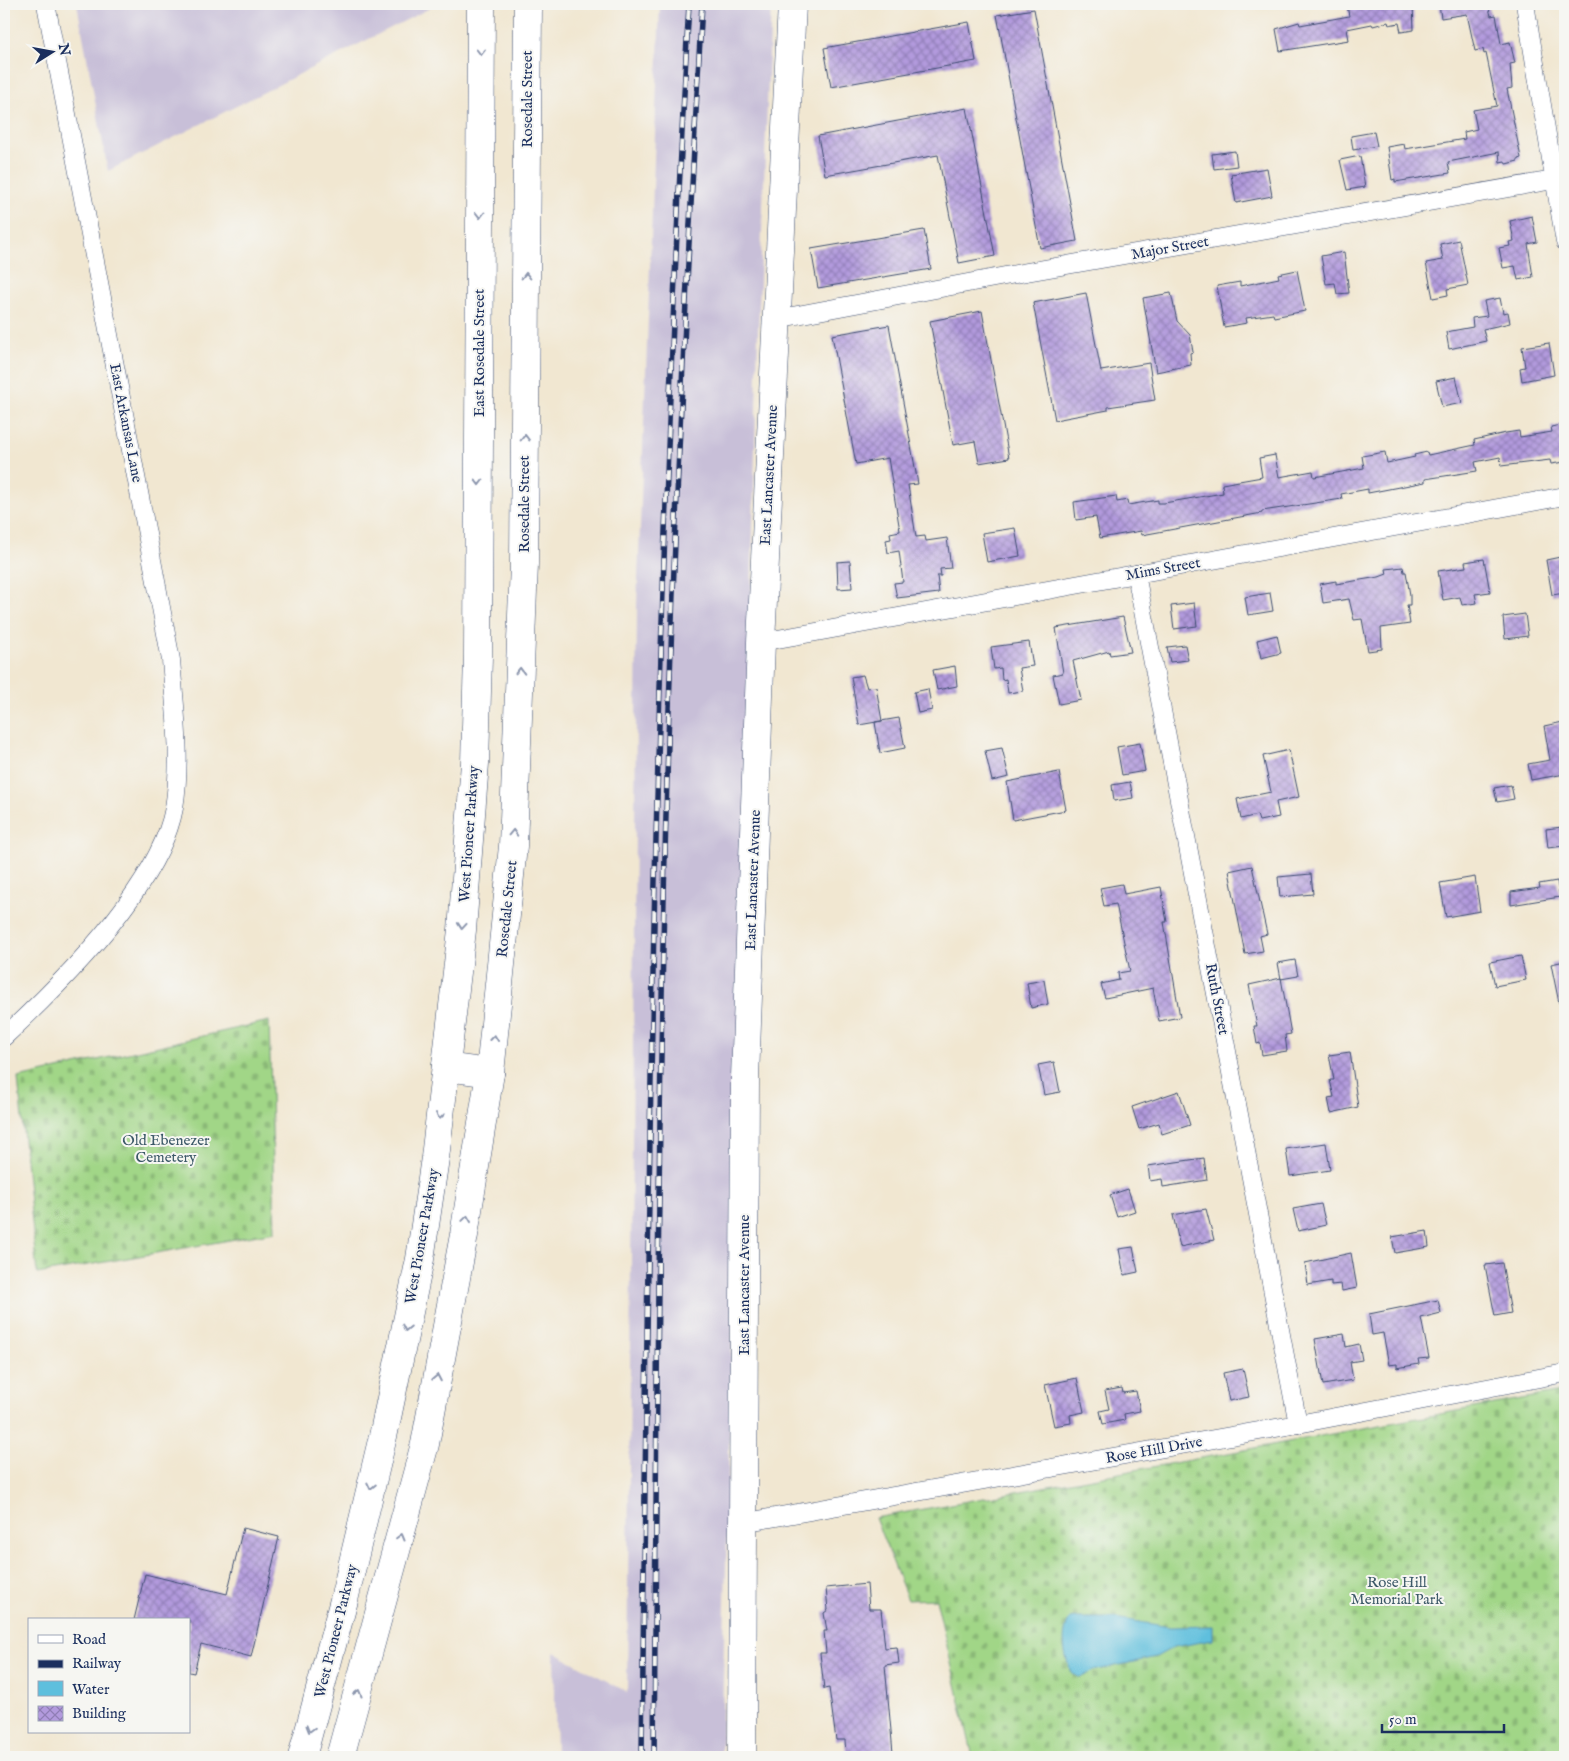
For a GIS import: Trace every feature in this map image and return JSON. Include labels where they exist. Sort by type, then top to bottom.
[{"type":"main road","name":"East Rosedale Street","points":[[476,703],[481,4]]},
{"type":"main road","name":"Rosedale Street","points":[[490,1073],[513,846],[524,564],[528,4]]},
{"type":"main road","name":"East Lancaster Avenue","points":[[742,1757],[746,1078],[761,642],[792,4]]},
{"type":"main road","name":"West Pioneer Parkway","points":[[302,1757],[344,1600],[384,1432],[420,1259],[462,930],[475,763],[476,703]]},
{"type":"main road","points":[[340,1757],[425,1444],[464,1234],[490,1073],[446,1067]]},
{"type":"street","name":"East Arkansas Lane","points":[[4,1037],[113,923],[163,844],[174,808],[178,742],[171,660],[46,4]]},
{"type":"street","points":[[1524,4],[1560,179],[1565,242]]},
{"type":"street","name":"Major Street","points":[[776,319],[1021,273],[1560,179]]},
{"type":"street","name":"Mims Street","points":[[761,642],[1565,496]]},
{"type":"street","name":"Ruth Street","points":[[1136,574],[1298,1424]]},
{"type":"street","name":"Rose Hill Drive","points":[[742,1523],[1298,1424],[1565,1373]]},
{"type":"shaded area","points":[[77,4],[438,4],[108,171]]},
{"type":"shaded area","points":[[660,4],[771,4],[758,332],[721,1757],[556,1757],[554,1652],[627,1692],[637,605]]},
{"type":"green space","name":"Old Ebenezer Cemetery","points":[[269,1021],[275,1232],[37,1274],[18,1078]]},
{"type":"green space","name":"Rose Hill Memorial Park","points":[[1565,1391],[1565,1757],[973,1757],[936,1599],[908,1600],[875,1518]]},
{"type":"water","points":[[1115,1618],[1170,1627],[1213,1626],[1213,1640],[1174,1647],[1156,1657],[1093,1671],[1080,1678],[1073,1674],[1070,1668],[1064,1646],[1067,1625],[1070,1619]]},
{"type":"building","points":[[1357,4],[1413,4],[1414,30],[1401,32],[1399,23],[1389,25],[1388,22],[1373,26],[1372,24],[1347,29],[1349,40],[1280,51],[1276,29],[1299,22],[1300,25],[1349,16],[1347,6]]},
{"type":"building","points":[[1439,4],[1488,4],[1491,16],[1496,15],[1501,44],[1510,42],[1515,63],[1510,64],[1512,88],[1507,89],[1521,158],[1518,161],[1506,164],[1505,161],[1500,162],[1499,152],[1448,162],[1450,173],[1395,182],[1395,179],[1392,180],[1387,147],[1404,144],[1405,149],[1465,139],[1464,132],[1477,129],[1473,110],[1497,106],[1486,53],[1484,54],[1483,49],[1475,51],[1467,14],[1441,18]]},
{"type":"building","points":[[1034,9],[1077,241],[1040,248],[997,15]]},
{"type":"building","points":[[969,22],[976,61],[831,87],[824,48]]},
{"type":"building","points":[[967,108],[995,256],[959,263],[938,155],[825,175],[818,136]]},
{"type":"building","points":[[1374,132],[1377,146],[1353,150],[1351,136]]},
{"type":"building","points":[[1235,151],[1237,166],[1214,169],[1212,154]]},
{"type":"building","points":[[1360,156],[1365,187],[1347,190],[1340,160]]},
{"type":"building","points":[[1267,168],[1272,196],[1236,203],[1231,174]]},
{"type":"building","points":[[1532,216],[1537,242],[1528,244],[1533,277],[1518,280],[1515,266],[1503,268],[1499,248],[1510,246],[1509,242],[1514,241],[1510,221]]},
{"type":"building","points":[[924,230],[931,269],[818,288],[811,249]]},
{"type":"building","points":[[1459,240],[1468,285],[1447,289],[1448,295],[1433,298],[1426,263],[1443,260],[1440,244]]},
{"type":"building","points":[[1344,252],[1349,293],[1337,294],[1335,283],[1326,284],[1321,256]]},
{"type":"building","points":[[1297,270],[1305,311],[1274,317],[1273,314],[1246,318],[1247,323],[1224,327],[1217,286],[1240,282],[1240,286],[1279,278],[1278,274]]},
{"type":"building","points":[[1086,293],[1101,371],[1149,363],[1155,400],[1108,407],[1108,410],[1055,420],[1033,303]]},
{"type":"building","points":[[1171,293],[1177,321],[1190,335],[1193,352],[1190,353],[1191,365],[1156,372],[1143,298]]},
{"type":"building","points":[[1500,298],[1503,313],[1508,312],[1510,323],[1483,329],[1486,341],[1449,349],[1446,332],[1473,327],[1472,318],[1487,316],[1484,301]]},
{"type":"building","points":[[982,311],[1009,458],[979,463],[975,441],[953,445],[930,321]]},
{"type":"building","points":[[889,325],[918,484],[908,485],[916,537],[925,536],[926,541],[947,538],[951,568],[940,569],[941,576],[937,576],[939,593],[897,598],[894,583],[903,582],[899,551],[888,553],[886,540],[891,539],[890,533],[900,531],[888,458],[856,464],[832,335]]},
{"type":"building","points":[[1549,343],[1554,375],[1522,381],[1520,368],[1525,367],[1522,347]]},
{"type":"building","points":[[1456,377],[1462,403],[1442,407],[1436,381]]},
{"type":"building","points":[[1565,424],[1564,462],[1551,464],[1550,460],[1501,466],[1500,457],[1475,462],[1477,471],[1425,479],[1425,482],[1368,493],[1368,489],[1341,494],[1342,499],[1262,511],[1262,513],[1142,535],[1141,531],[1100,538],[1096,517],[1076,520],[1074,502],[1116,496],[1117,502],[1127,500],[1128,505],[1158,500],[1158,503],[1164,503],[1223,493],[1222,484],[1262,477],[1259,458],[1275,455],[1279,477],[1313,471],[1314,477],[1364,468],[1362,456],[1385,452],[1387,463],[1415,457],[1414,455],[1427,452],[1428,455],[1475,445],[1474,440],[1506,433],[1519,431],[1520,437],[1552,432],[1551,427]]},
{"type":"building","points":[[1015,528],[1020,556],[987,562],[982,533]]},
{"type":"building","points":[[1565,556],[1565,593],[1552,595],[1546,560]]},
{"type":"building","points":[[1484,559],[1490,592],[1475,594],[1477,603],[1462,605],[1460,597],[1443,600],[1438,571],[1466,567],[1465,562]]},
{"type":"building","points":[[850,561],[852,588],[838,589],[837,562]]},
{"type":"building","points":[[1403,567],[1404,572],[1406,572],[1410,595],[1410,605],[1407,605],[1410,624],[1381,628],[1382,649],[1368,651],[1362,619],[1354,620],[1349,599],[1323,603],[1320,584],[1336,581],[1336,584],[1379,577],[1387,574],[1386,569]]},
{"type":"building","points":[[1270,593],[1273,611],[1248,615],[1245,597]]},
{"type":"building","points":[[1194,603],[1197,626],[1174,629],[1171,606]]},
{"type":"building","points":[[1525,614],[1528,636],[1505,639],[1503,617]]},
{"type":"building","points":[[1123,617],[1131,652],[1110,655],[1109,651],[1073,661],[1081,700],[1059,704],[1053,675],[1063,673],[1056,628]]},
{"type":"building","points":[[1277,635],[1281,653],[1261,658],[1257,640]]},
{"type":"building","points":[[1029,642],[1033,666],[1019,668],[1023,691],[1008,693],[1006,679],[1002,680],[1001,668],[994,669],[991,647]]},
{"type":"building","points":[[1185,645],[1188,660],[1170,662],[1167,647]]},
{"type":"building","points":[[955,666],[957,686],[937,690],[933,670]]},
{"type":"building","points":[[863,675],[867,688],[876,687],[882,721],[859,725],[851,677]]},
{"type":"building","points":[[928,689],[932,710],[918,713],[914,692]]},
{"type":"building","points":[[899,718],[905,748],[880,753],[875,722]]},
{"type":"building","points":[[1563,722],[1565,774],[1531,780],[1528,764],[1550,760],[1544,726]]},
{"type":"building","points":[[1140,743],[1145,771],[1122,775],[1117,747]]},
{"type":"building","points":[[1002,748],[1009,777],[992,781],[985,751]]},
{"type":"building","points":[[1289,750],[1299,797],[1276,802],[1279,817],[1259,821],[1257,815],[1241,819],[1237,799],[1271,792],[1263,756]]},
{"type":"building","points":[[1059,772],[1066,810],[1013,820],[1007,782]]},
{"type":"building","points":[[1130,782],[1133,798],[1114,801],[1112,785]]},
{"type":"building","points":[[1511,785],[1514,799],[1497,802],[1494,788]]},
{"type":"building","points":[[1562,827],[1564,846],[1548,848],[1546,829]]},
{"type":"building","points":[[1252,866],[1267,934],[1260,936],[1263,951],[1245,954],[1229,871]]},
{"type":"building","points":[[1311,874],[1313,894],[1280,897],[1278,877]]},
{"type":"building","points":[[1475,877],[1480,911],[1446,917],[1440,883]]},
{"type":"building","points":[[1557,881],[1560,897],[1511,905],[1511,892],[1540,888],[1539,884]]},
{"type":"building","points":[[1122,884],[1124,894],[1161,887],[1167,922],[1164,922],[1180,1017],[1159,1021],[1153,988],[1105,998],[1101,984],[1119,980],[1118,973],[1130,971],[1116,904],[1104,906],[1100,888]]},
{"type":"building","points":[[1521,956],[1526,980],[1495,986],[1490,962]]},
{"type":"building","points":[[1295,960],[1298,976],[1281,979],[1278,963]]},
{"type":"building","points":[[1565,961],[1565,1002],[1559,1003],[1551,964]]},
{"type":"building","points":[[1281,978],[1291,1034],[1285,1035],[1287,1051],[1262,1055],[1260,1043],[1257,1044],[1254,1026],[1257,1026],[1249,985]]},
{"type":"building","points":[[1044,980],[1048,1004],[1031,1008],[1027,983]]},
{"type":"building","points":[[1350,1052],[1358,1107],[1331,1113],[1328,1098],[1334,1097],[1330,1080],[1334,1080],[1329,1055]]},
{"type":"building","points":[[1054,1062],[1060,1092],[1044,1095],[1038,1065]]},
{"type":"building","points":[[1179,1091],[1190,1125],[1162,1134],[1159,1123],[1139,1129],[1132,1107]]},
{"type":"building","points":[[1326,1143],[1330,1170],[1290,1176],[1286,1149]]},
{"type":"building","points":[[1204,1158],[1207,1180],[1163,1187],[1162,1179],[1150,1181],[1148,1166]]},
{"type":"building","points":[[1128,1189],[1135,1211],[1117,1217],[1110,1195]]},
{"type":"building","points":[[1321,1204],[1326,1225],[1298,1231],[1293,1209]]},
{"type":"building","points":[[1206,1209],[1214,1240],[1180,1247],[1173,1215]]},
{"type":"building","points":[[1427,1231],[1429,1247],[1395,1253],[1392,1237]]},
{"type":"building","points":[[1133,1247],[1138,1272],[1124,1275],[1119,1249]]},
{"type":"building","points":[[1351,1253],[1357,1288],[1342,1291],[1341,1284],[1331,1285],[1331,1281],[1308,1285],[1305,1263]]},
{"type":"building","points":[[1502,1263],[1511,1313],[1495,1316],[1485,1265]]},
{"type":"building","points":[[1438,1300],[1441,1313],[1421,1318],[1429,1358],[1418,1359],[1419,1364],[1397,1368],[1397,1364],[1389,1365],[1383,1333],[1372,1335],[1369,1314]]},
{"type":"building","points":[[1344,1334],[1346,1347],[1359,1344],[1362,1360],[1350,1362],[1353,1380],[1323,1385],[1315,1339]]},
{"type":"building","points":[[1243,1369],[1249,1397],[1229,1401],[1223,1373]]},
{"type":"building","points":[[1077,1378],[1084,1412],[1070,1415],[1071,1423],[1054,1426],[1045,1385]]},
{"type":"building","points":[[1122,1388],[1123,1393],[1136,1391],[1140,1411],[1124,1414],[1125,1420],[1103,1424],[1100,1411],[1109,1409],[1105,1391]]},
{"type":"building","points":[[243,1528],[279,1537],[251,1657],[201,1644],[194,1673],[190,1672],[190,1618],[134,1618],[145,1574],[227,1594]]},
{"type":"building","points":[[867,1584],[869,1609],[881,1609],[885,1648],[897,1647],[899,1663],[885,1665],[893,1753],[846,1757],[845,1740],[836,1740],[829,1688],[824,1689],[820,1653],[826,1653],[824,1631],[827,1631],[824,1613],[828,1610],[826,1588]]},
{"type":"railway","points":[[642,1757],[655,880],[668,442],[689,4]]},
{"type":"railway","points":[[654,1757],[660,1123],[668,743],[682,374],[702,4]]}]
